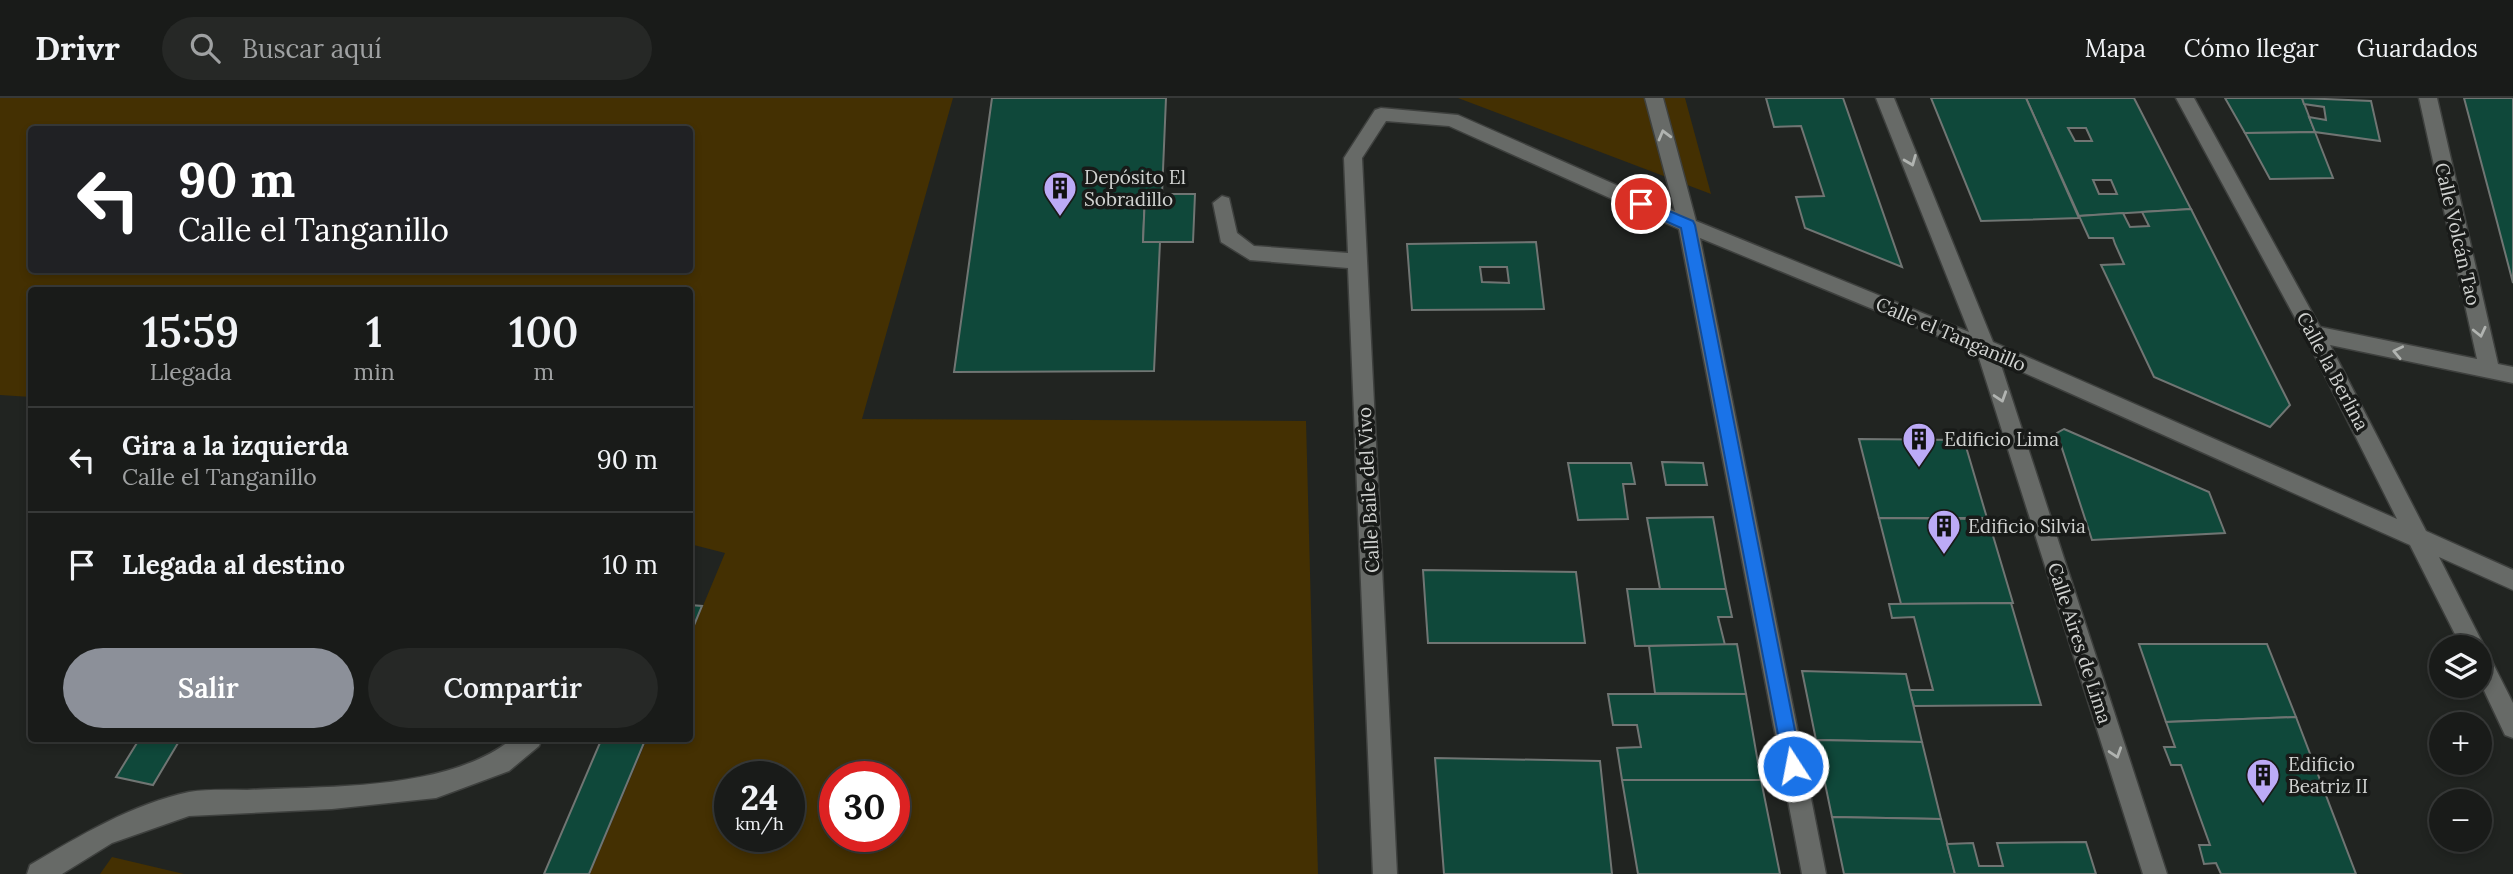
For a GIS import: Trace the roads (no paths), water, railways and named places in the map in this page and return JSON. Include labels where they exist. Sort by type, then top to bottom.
[{"type":"street","points":[[1654,98],[1688,225],[1814,874]]},
{"type":"street","name":"Calle Aires de Lima","points":[[1885,98],[1985,347],[2155,874]]},
{"type":"street","name":"Calle la Berlina","points":[[2185,98],[2314,334],[2468,635]]},
{"type":"street","name":"Calle Volcán Tao","points":[[2428,98],[2489,370]]},
{"type":"street","name":"Calle el Tanganillo","points":[[1381,114],[1452,120],[1688,225],[1985,347],[2513,580]]},
{"type":"street","name":"Calle Baile del Vivo","points":[[1381,114],[1353,158],[1385,874]]},
{"type":"street","points":[[1222,203],[1228,237],[1250,253],[1358,261]]},
{"type":"street","points":[[2314,334],[2513,375]]},
{"type":"street","points":[[2492,684],[2513,727]]},
{"type":"street","points":[[38,874],[105,834],[189,804],[332,797],[436,787],[501,763],[526,742]]},
{"type":"place","name":"Depósito El Sobradillo","points":[[1060,218]]},
{"type":"place","name":"Edificio Lima","points":[[1919,469]]},
{"type":"place","name":"Edificio Silvia","points":[[1944,556]]},
{"type":"place","name":"Edificio Beatriz II","points":[[2263,805]]}]
